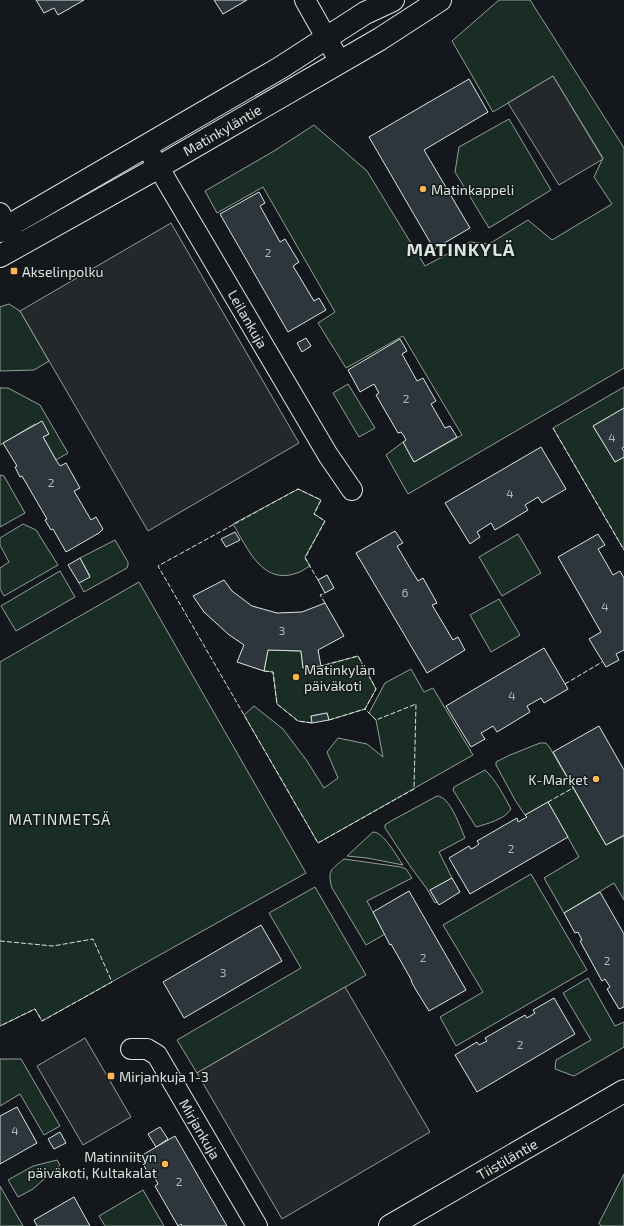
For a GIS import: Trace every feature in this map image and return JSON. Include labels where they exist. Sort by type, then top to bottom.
[{"type":"main road","name":"Matinkyläntie","points":[[3,224],[146,146],[280,68],[365,14],[393,0]]},
{"type":"main road","name":"Matinkyläntie","points":[[9,251],[159,167],[380,39],[440,0]]},
{"type":"main road","name":"Tiistiläntie","points":[[390,1226],[624,1091]]},
{"type":"street","points":[[305,0],[340,62]]},
{"type":"street","name":"Leilankuja","points":[[146,146],[328,455],[352,490]]},
{"type":"street","points":[[3,224],[9,251]]},
{"type":"street","name":"Mirjankuja","points":[[131,1049],[147,1049],[157,1055],[257,1226]]},
{"type":"green space","points":[[499,0],[530,0],[624,148],[624,368],[408,494],[386,455],[403,442],[414,462],[462,435],[403,336],[346,368],[318,323],[335,312],[263,187],[217,213],[205,191],[274,151],[314,125],[367,171],[425,266],[470,242],[489,244],[528,220],[552,240],[612,204],[594,177],[603,158],[553,76],[493,112],[452,41]]},
{"type":"green space","points":[[509,119],[551,190],[489,228],[455,172],[459,147]]},
{"type":"green space","points":[[9,304],[20,311],[49,361],[34,370],[0,371],[0,307]]},
{"type":"green space","points":[[348,384],[375,428],[359,437],[333,393]]},
{"type":"green space","points":[[624,387],[624,408],[593,426],[615,462],[624,457],[624,550],[553,428]]},
{"type":"green space","points":[[0,388],[8,388],[40,405],[68,453],[56,460],[43,437],[49,434],[35,424],[0,445]]},
{"type":"green space","points":[[0,475],[4,476],[25,513],[0,527]]},
{"type":"green space","points":[[298,489],[321,500],[314,514],[325,521],[305,557],[310,566],[297,573],[285,576],[274,574],[257,562],[233,524]]},
{"type":"green space","points":[[23,524],[36,530],[58,565],[4,596],[0,589],[0,568],[9,562],[0,545],[0,538]]},
{"type":"green space","points":[[518,534],[541,573],[502,596],[479,557]]},
{"type":"green space","points":[[115,540],[128,562],[127,568],[84,592],[79,583],[90,576],[80,558]]},
{"type":"green space","points":[[60,571],[75,597],[16,631],[1,606]]},
{"type":"green space","name":"MATINMETSÄ","points":[[139,582],[306,873],[42,1021],[35,1009],[0,1026],[0,662]]},
{"type":"green space","points":[[499,599],[520,635],[491,652],[470,615]]},
{"type":"green space","points":[[268,650],[301,651],[303,668],[321,666],[358,656],[376,689],[365,709],[329,720],[327,713],[311,716],[312,723],[298,721],[277,704],[273,672],[264,671]]},
{"type":"green space","points":[[411,669],[424,692],[433,688],[473,755],[318,843],[244,715],[254,706],[283,729],[307,761],[324,788],[338,778],[327,752],[338,738],[367,744],[383,757],[376,720],[369,713],[385,683]]},
{"type":"green space","points":[[540,743],[546,743],[550,748],[606,845],[624,836],[624,900],[614,883],[564,913],[544,878],[579,857],[548,802],[525,815],[496,765],[496,762],[510,755]]},
{"type":"green space","points":[[485,770],[496,783],[511,809],[505,816],[490,823],[476,827],[453,790],[454,787]]},
{"type":"green space","points":[[437,796],[442,797],[450,806],[465,838],[439,852],[452,878],[430,890],[437,902],[435,903],[385,828],[385,825]]},
{"type":"green space","points":[[373,832],[377,833],[386,840],[403,865],[347,856]]},
{"type":"green space","points":[[344,859],[401,867],[406,869],[412,878],[367,901],[385,934],[366,945],[332,888],[330,877],[331,871]]},
{"type":"green space","points":[[531,874],[587,970],[456,1046],[440,1017],[483,992],[443,925]]},
{"type":"green space","points":[[315,887],[366,975],[197,1073],[177,1040],[301,968],[269,913]]},
{"type":"green space","points":[[588,978],[615,1026],[624,1022],[624,1047],[574,1076],[555,1069],[556,1060],[591,1040],[563,993]]},
{"type":"green space","points":[[0,1059],[21,1059],[60,1126],[44,1135],[20,1094],[0,1106]]},
{"type":"green space","points":[[57,1160],[60,1165],[33,1189],[18,1197],[8,1180],[33,1166]]},
{"type":"green space","points":[[624,1174],[624,1226],[601,1226],[599,1223]]},
{"type":"green space","points":[[0,1186],[23,1226],[0,1226]]},
{"type":"green space","points":[[143,1190],[164,1226],[105,1226],[99,1216]]},
{"type":"shaded area","points":[[553,76],[603,159],[559,185],[508,103]]},
{"type":"shaded area","points":[[171,223],[299,443],[148,531],[20,311]]},
{"type":"shaded area","points":[[345,987],[430,1132],[282,1219],[197,1073]]},
{"type":"shaded area","points":[[85,1038],[131,1117],[83,1145],[37,1066]]},
{"type":"building","points":[[36,0],[84,0],[58,15],[54,8],[44,13]]},
{"type":"building","points":[[214,0],[247,0],[223,14]]},
{"type":"building","name":"Matinkappeli","points":[[469,79],[488,112],[424,150],[470,228],[434,249],[369,137]]},
{"type":"building","points":[[259,192],[265,203],[260,206],[280,242],[285,239],[299,262],[293,266],[314,301],[319,298],[326,310],[288,332],[220,214]]},
{"type":"building","points":[[306,338],[311,346],[302,352],[297,343]]},
{"type":"building","points":[[400,339],[407,351],[402,354],[417,381],[423,378],[436,401],[431,404],[445,428],[450,426],[457,437],[414,462],[403,442],[406,440],[404,436],[401,432],[398,433],[376,395],[379,393],[374,384],[360,392],[348,370]]},
{"type":"building","points":[[624,408],[624,447],[622,448],[624,451],[624,457],[615,462],[593,426]]},
{"type":"building","points":[[42,421],[49,434],[43,437],[60,466],[66,463],[80,488],[74,491],[91,520],[96,517],[103,529],[99,533],[66,552],[53,529],[51,530],[45,520],[47,519],[22,476],[20,477],[15,467],[17,466],[3,443]]},
{"type":"building","points":[[541,447],[566,489],[542,503],[538,497],[525,505],[528,510],[495,530],[491,523],[477,532],[480,537],[470,544],[445,503]]},
{"type":"building","points":[[395,531],[403,543],[397,546],[418,581],[423,578],[437,603],[432,605],[453,640],[458,637],[465,650],[427,673],[356,553]]},
{"type":"building","points":[[235,532],[240,540],[226,547],[221,539]]},
{"type":"building","points":[[598,534],[605,545],[598,549],[613,575],[620,571],[624,578],[624,650],[616,654],[619,660],[606,667],[589,639],[601,632],[558,557]]},
{"type":"building","points":[[80,558],[90,577],[79,583],[68,565]]},
{"type":"building","points":[[327,575],[334,588],[325,593],[318,580]]},
{"type":"building","points":[[224,580],[232,591],[252,606],[277,613],[302,612],[325,603],[344,636],[318,650],[321,666],[303,668],[301,651],[268,650],[264,671],[237,662],[244,645],[228,634],[204,612],[193,596]]},
{"type":"building","points":[[544,648],[568,689],[544,703],[541,698],[527,706],[530,712],[497,732],[493,726],[481,733],[485,739],[471,747],[446,706]]},
{"type":"building","points":[[327,713],[329,720],[312,723],[311,716]]},
{"type":"building","name":"K-Market","points":[[599,726],[624,770],[624,835],[606,845],[553,752]]},
{"type":"building","points":[[548,802],[568,837],[470,894],[449,858],[469,846],[471,849],[475,847],[479,844],[477,841],[517,818],[518,822],[527,817],[525,815]]},
{"type":"building","points":[[452,878],[460,892],[439,905],[430,890]]},
{"type":"building","points":[[409,891],[466,990],[429,1011],[391,944],[390,945],[373,912]]},
{"type":"building","points":[[600,892],[624,934],[624,1007],[619,1009],[607,989],[610,987],[605,979],[602,981],[580,941],[582,940],[578,932],[575,933],[564,913]]},
{"type":"building","points":[[261,925],[282,961],[184,1018],[163,982]]},
{"type":"building","points":[[554,998],[575,1034],[477,1092],[455,1055],[477,1042],[479,1045],[487,1041],[485,1038],[525,1015],[527,1018],[535,1013],[533,1010]]},
{"type":"building","points":[[17,1107],[37,1143],[0,1164],[0,1116]]},
{"type":"building","points":[[160,1127],[168,1139],[156,1147],[148,1134]]},
{"type":"building","points":[[60,1132],[66,1143],[54,1149],[48,1139]]},
{"type":"building","points":[[175,1136],[227,1226],[182,1226],[181,1224],[178,1226],[155,1186],[158,1184],[154,1176],[151,1178],[139,1157]]},
{"type":"building","points":[[74,1197],[90,1226],[37,1226],[34,1220]]},
{"type":"fence","points":[[553,428],[624,550]]},
{"type":"fence","points":[[318,580],[305,558],[325,521],[314,514],[321,500],[298,489],[158,566],[318,843],[414,789],[416,704],[376,720],[365,709],[376,689],[358,656],[321,666]]},
{"type":"fence","points":[[325,593],[320,595],[325,603]]},
{"type":"fence","points":[[565,684],[602,662]]},
{"type":"fence","points":[[264,671],[273,672],[277,704],[298,721],[312,723]]},
{"type":"fence","points":[[329,720],[365,709]]},
{"type":"fence","points":[[548,802],[573,788]]},
{"type":"fence","points":[[0,941],[53,946],[93,939],[112,982],[42,1021],[35,1009],[0,1026]]},
{"type":"place","name":"Matinkappeli","points":[[423,189]]},
{"type":"place","name":"Akselinpolku","points":[[14,271]]},
{"type":"place","name":"Matinkylän päiväkoti","points":[[296,677]]},
{"type":"place","name":"K-Market","points":[[596,779]]},
{"type":"place","name":"Mirjankuja 1-3","points":[[111,1076]]},
{"type":"place","name":"Matinniityn päiväkoti, Kultakalat","points":[[165,1164]]},
{"type":"district","name":"MATINKYLÄ","points":[[461,249]]},
{"type":"district","name":"MATINMETSÄ","points":[[60,819]]}]
